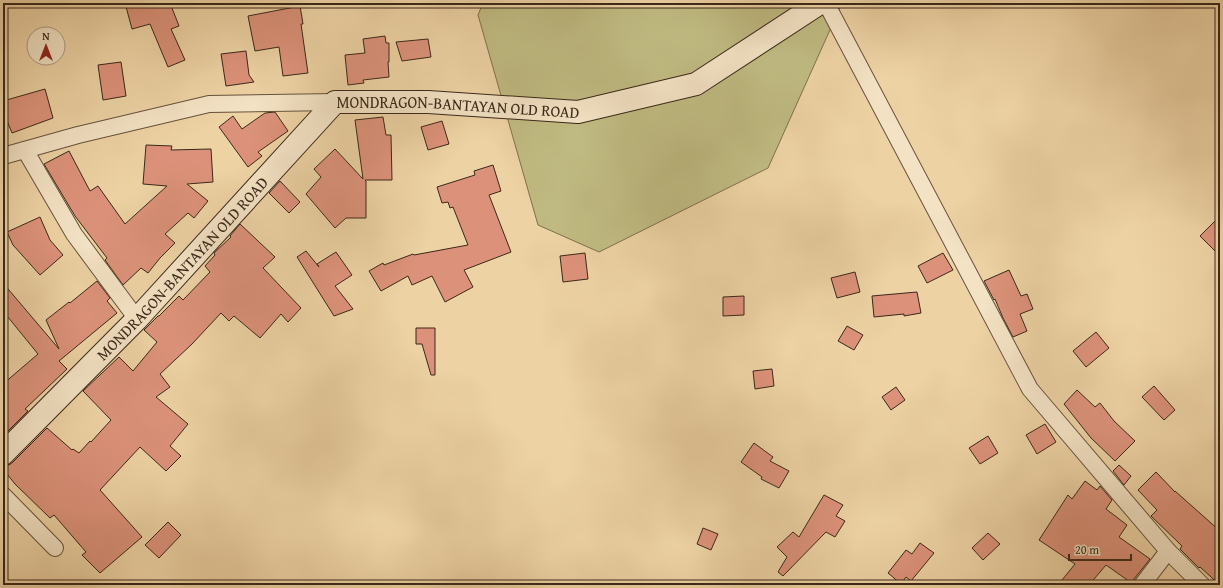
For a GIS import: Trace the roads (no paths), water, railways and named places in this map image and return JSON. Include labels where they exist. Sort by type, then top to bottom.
[{"type":"street","name":"MONDRAGON-BANTAYAN OLD ROAD","points":[[3,454],[137,319],[335,102],[428,102],[578,112],[696,84],[820,3]]},
{"type":"street","points":[[826,3],[1030,389],[1168,551],[1202,585]]},
{"type":"street","points":[[3,156],[78,135],[209,104],[335,102]]},
{"type":"street","points":[[25,150],[74,234],[137,319]]},
{"type":"street","points":[[3,495],[55,548]]},
{"type":"street","points":[[1142,585],[1168,551]]}]
